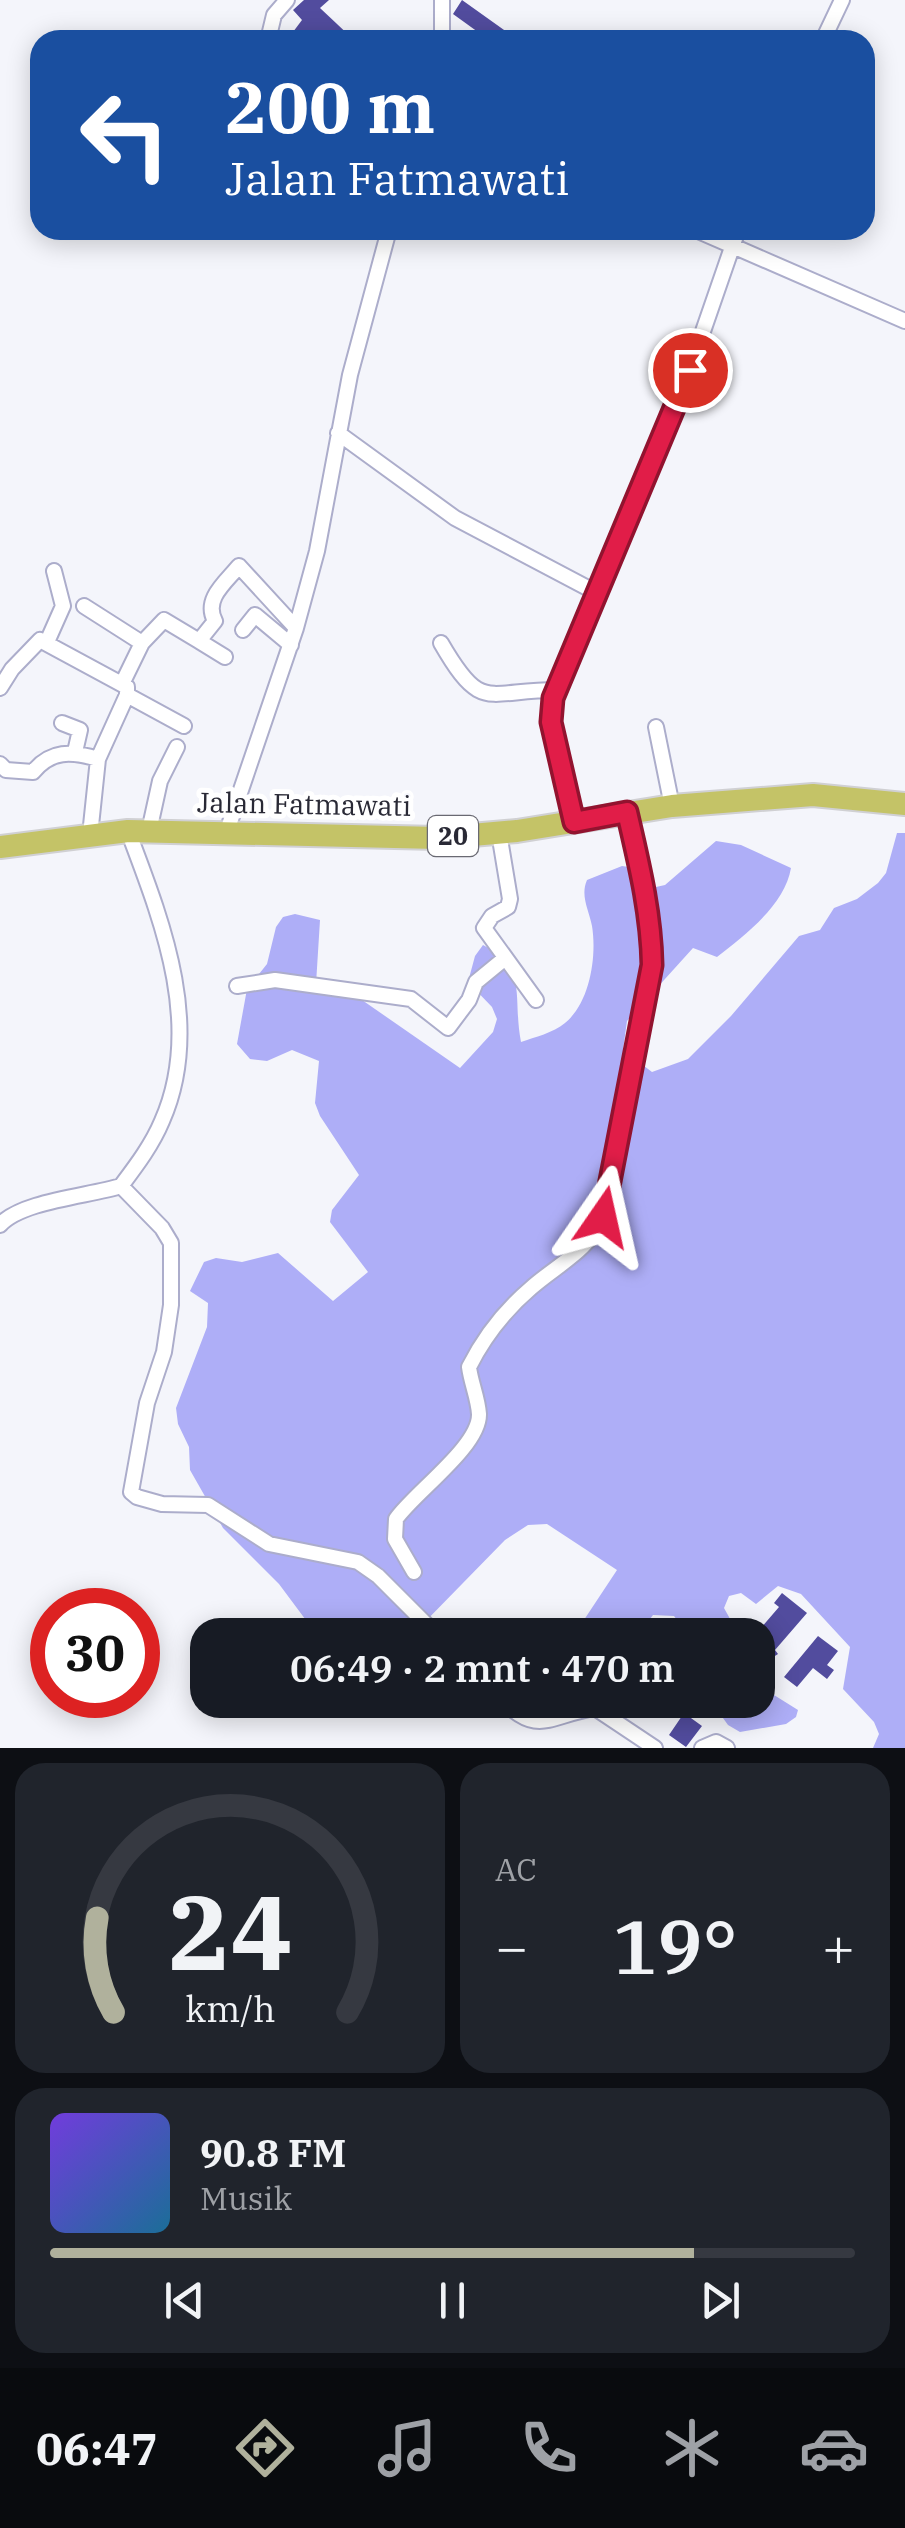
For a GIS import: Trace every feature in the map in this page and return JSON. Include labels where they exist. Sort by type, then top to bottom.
[{"type":"highway","name":"Jalan Fatmawati","points":[[0,847],[139,831],[438,838],[498,833],[672,806],[813,796],[905,804]]},
{"type":"street","points":[[270,30],[274,15],[287,0]]},
{"type":"street","points":[[442,0],[442,30]]},
{"type":"street","points":[[828,30],[842,0]]},
{"type":"street","points":[[227,832],[291,645],[317,551],[338,433],[386,240]]},
{"type":"street","points":[[717,240],[904,319]]},
{"type":"street","points":[[574,822],[551,722],[556,690],[690,370],[734,240]]},
{"type":"street","points":[[338,433],[455,518],[599,594]]},
{"type":"street","points":[[199,640],[215,620],[210,613],[212,598],[239,566],[296,628]]},
{"type":"street","points":[[47,642],[64,606],[54,572]]},
{"type":"street","points":[[84,606],[142,643]]},
{"type":"street","points":[[244,630],[255,614],[291,645]]},
{"type":"street","points":[[90,836],[98,759],[142,643],[164,620],[225,657]]},
{"type":"street","points":[[0,688],[36,642],[47,642],[184,726]]},
{"type":"street","points":[[441,644],[469,686],[488,695],[556,690]]},
{"type":"street","points":[[62,723],[80,730],[74,752]]},
{"type":"street","points":[[656,728],[672,806]]},
{"type":"street","points":[[0,1225],[31,1207],[121,1186],[163,1120],[176,1067],[175,976],[139,831],[177,747]]},
{"type":"street","points":[[0,764],[6,770],[32,772],[45,758],[74,752],[98,759]]},
{"type":"street","points":[[414,1572],[395,1539],[396,1519],[420,1489],[462,1450],[478,1423],[479,1410],[469,1367],[479,1348],[513,1304],[585,1245],[603,1217],[652,965],[647,895],[627,812]]},
{"type":"street","points":[[498,833],[510,899],[508,907],[492,916],[484,928],[536,1000]]},
{"type":"street","points":[[237,986],[274,980],[410,1000],[448,1028],[470,1000],[476,982],[504,959]]},
{"type":"street","points":[[121,1186],[162,1228],[171,1243],[171,1305],[164,1352],[147,1403],[131,1492],[137,1498],[162,1504],[208,1505],[269,1544],[358,1562],[421,1618]]},
{"type":"street","points":[[525,1718],[530,1722],[558,1718]]},
{"type":"street","points":[[609,1718],[655,1748]]},
{"type":"street","points":[[702,1748],[716,1742],[727,1748]]},
{"type":"shaded area","points":[[897,833],[905,833],[905,1748],[873,1748],[879,1734],[874,1722],[843,1689],[850,1647],[801,1594],[778,1586],[756,1604],[741,1593],[729,1596],[724,1608],[730,1618],[585,1618],[617,1570],[547,1524],[528,1525],[505,1540],[429,1618],[304,1618],[279,1584],[223,1528],[190,1470],[189,1447],[178,1424],[176,1408],[207,1327],[208,1303],[190,1291],[204,1262],[216,1258],[242,1262],[278,1253],[333,1301],[368,1272],[330,1222],[332,1210],[359,1175],[315,1103],[319,1061],[292,1050],[267,1061],[250,1059],[237,1044],[247,989],[267,964],[276,927],[283,917],[295,914],[320,920],[316,984],[362,1000],[460,1068],[493,1032],[497,1019],[492,1007],[468,982],[475,956],[483,945],[497,954],[513,974],[521,1042],[555,1029],[574,1014],[586,991],[592,965],[587,880],[622,866],[629,867],[638,891],[665,885],[716,841],[741,845],[791,868],[781,895],[751,929],[717,957],[693,948],[627,1021],[623,1050],[652,1072],[688,1059],[731,1016],[799,936],[820,930],[834,908],[857,899],[886,873]]},
{"type":"shaded area","points":[[775,1696],[798,1710],[796,1717],[786,1724],[740,1732],[723,1718],[775,1718]]},
{"type":"building","points":[[304,0],[329,0],[320,8],[343,30],[294,30],[302,20],[293,10]]},
{"type":"building","points":[[462,0],[504,30],[475,30],[453,14]]},
{"type":"building","points":[[782,1593],[807,1613],[775,1650],[775,1618],[770,1618],[779,1607],[774,1603]]},
{"type":"building","points":[[818,1636],[838,1651],[827,1665],[834,1670],[827,1679],[813,1668],[797,1687],[784,1677]]},
{"type":"building","points":[[681,1718],[691,1718],[702,1726],[686,1747],[669,1735]]},
{"type":"route","points":[[603,1217],[652,965],[647,895],[627,812],[574,822],[551,722],[553,698],[690,370]]}]
